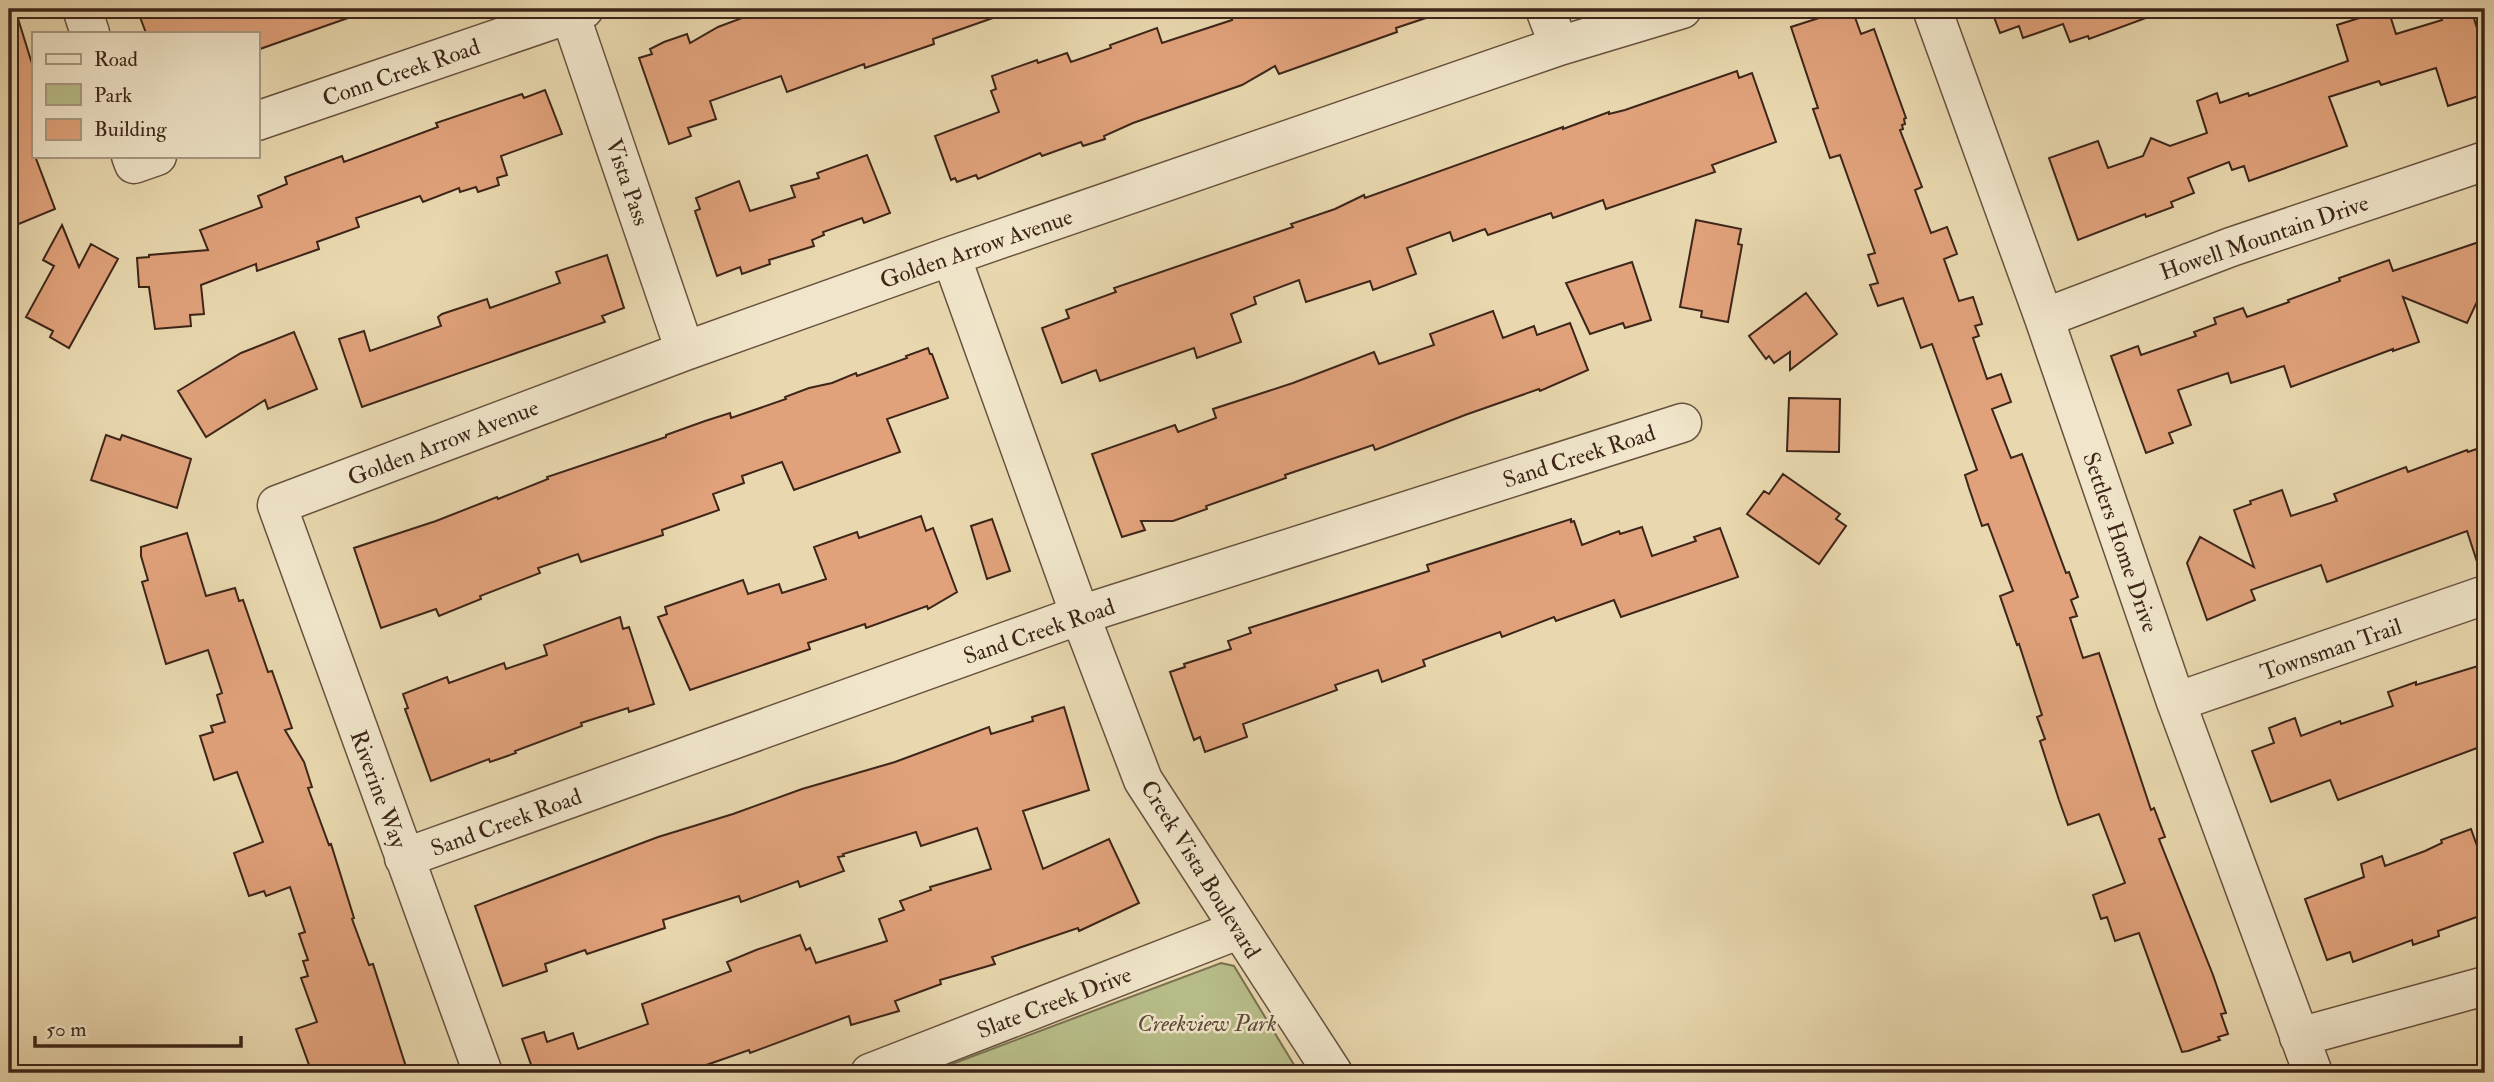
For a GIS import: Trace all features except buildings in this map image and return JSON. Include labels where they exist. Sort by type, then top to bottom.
[{"type":"street","points":[[82,9],[90,32]]},
{"type":"street","points":[[1545,9],[1559,46]]},
{"type":"street","name":"Golden Arrow Avenue","points":[[277,505],[685,351],[951,256],[1559,46],[1682,9]]},
{"type":"street","name":"Settlers Home Drive","points":[[1932,9],[2044,318],[2176,702],[2313,1073]]},
{"type":"street","name":"Conn Creek Road","points":[[259,120],[577,11]]},
{"type":"street","name":"Vista Pass","points":[[577,11],[685,351]]},
{"type":"street","name":"Howell Mountain Drive","points":[[2044,318],[2231,247],[2485,161]]},
{"type":"street","name":"Creek Vista Boulevard","points":[[951,256],[1080,615],[1143,780],[1333,1073]]},
{"type":"street","name":"Sand Creek Road","points":[[404,858],[1080,615],[1682,423]]},
{"type":"street","name":"Riverine Way","points":[[277,505],[483,1073]]},
{"type":"street","name":"Townsman Trail","points":[[2176,702],[2485,595]]},
{"type":"street","name":"Slate Creek Drive","points":[[870,1073],[1238,930]]},
{"type":"street","points":[[2299,1037],[2485,986]]},
{"type":"green space","name":"Creekview Park","points":[[1221,963],[1234,966],[1299,1073],[928,1073]]}]
